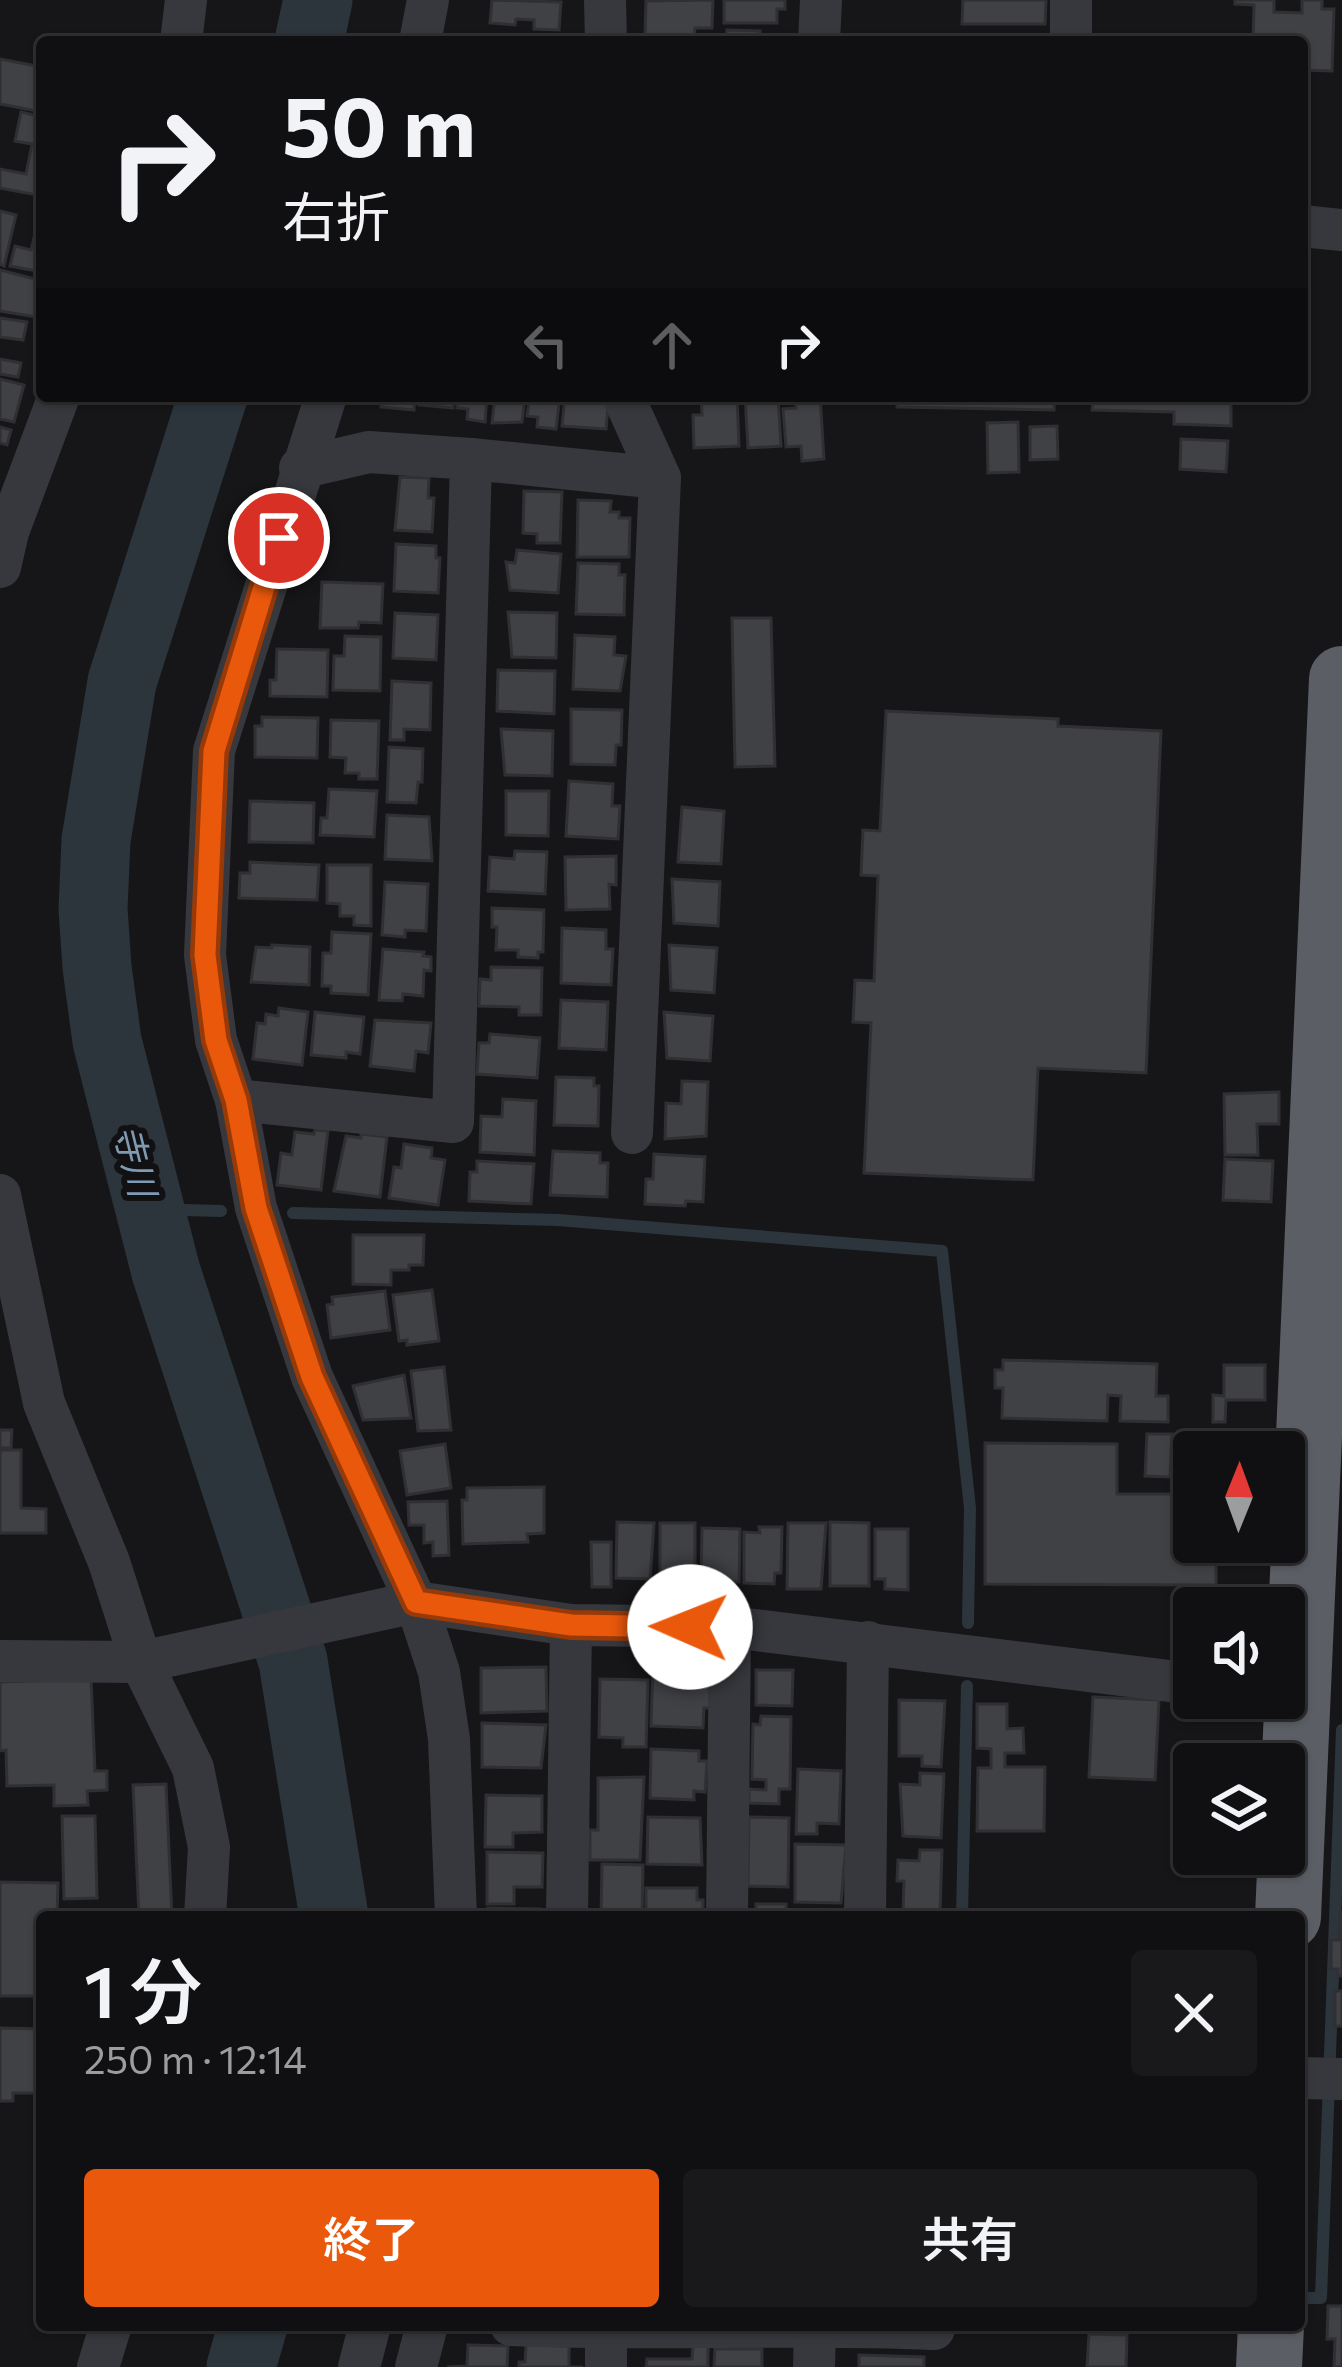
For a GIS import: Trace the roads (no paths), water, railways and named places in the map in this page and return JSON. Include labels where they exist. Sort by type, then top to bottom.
[{"type":"highway","points":[[1300,1587],[1330,1225],[1342,679]]},
{"type":"highway","points":[[1288,1911],[1291,1719]]},
{"type":"highway","points":[[1269,2367],[1271,2331]]},
{"type":"street","points":[[183,36],[186,0]]},
{"type":"street","points":[[421,36],[428,0]]},
{"type":"street","points":[[605,0],[605,36]]},
{"type":"street","points":[[819,36],[820,0]]},
{"type":"street","points":[[1071,0],[1071,36]]},
{"type":"street","points":[[1308,227],[1342,230]]},
{"type":"street","points":[[0,567],[8,532],[56,402]]},
{"type":"street","points":[[324,402],[214,751],[205,955],[216,1040],[236,1100],[256,1208],[312,1377],[404,1603],[439,1672],[448,1738],[456,1911]]},
{"type":"street","points":[[626,402],[660,478],[632,1133]]},
{"type":"street","points":[[300,468],[369,452],[660,478]]},
{"type":"street","points":[[236,1100],[453,1121],[471,459]]},
{"type":"street","points":[[0,1195],[44,1403],[193,1768],[208,1847],[205,1911]]},
{"type":"street","points":[[0,1661],[152,1659],[404,1603],[571,1625],[730,1628],[868,1642],[1173,1681]]},
{"type":"street","points":[[567,1911],[571,1625]]},
{"type":"street","points":[[727,1911],[730,1628]]},
{"type":"street","points":[[865,1911],[868,1642]]},
{"type":"street","points":[[1305,2078],[1342,2079]]},
{"type":"street","points":[[98,2367],[109,2331]]},
{"type":"street","points":[[358,2367],[368,2331]]},
{"type":"street","points":[[416,2367],[425,2331]]},
{"type":"street","points":[[561,2331],[606,2349],[690,2331]]},
{"type":"street","points":[[814,2367],[815,2331]]},
{"type":"waterway","name":"寺川","points":[[310,36],[318,0]]},
{"type":"waterway","name":"寺川","points":[[211,402],[122,682],[96,840],[97,967],[107,1041],[166,1272],[293,1661],[333,1911]]},
{"type":"waterway","points":[[148,1209],[221,1211]]},
{"type":"waterway","points":[[293,1213],[558,1220],[942,1251],[970,1508],[968,1623]]},
{"type":"waterway","points":[[962,1911],[967,1686]]},
{"type":"waterway","points":[[1309,2298],[1321,2298],[1342,1730]]},
{"type":"waterway","name":"寺川","points":[[241,2367],[251,2331]]}]
